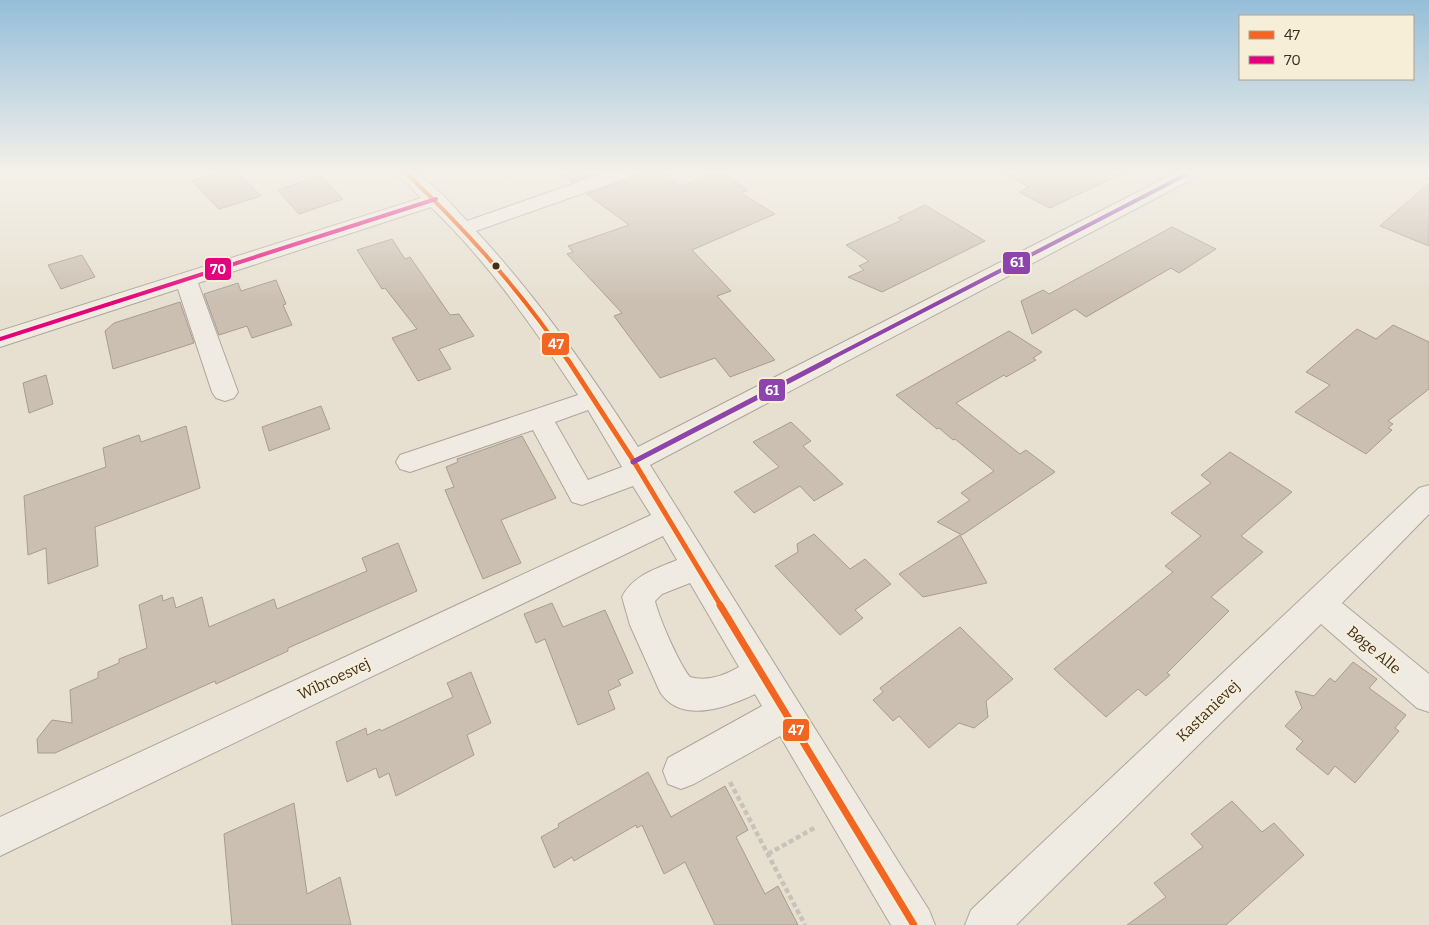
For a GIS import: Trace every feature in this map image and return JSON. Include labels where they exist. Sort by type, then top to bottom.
[{"type":"street","points":[[0,339],[382,216]]},
{"type":"street","points":[[452,216],[538,320],[593,399],[914,925]]},
{"type":"street","points":[[464,229],[500,216]]},
{"type":"street","points":[[539,417],[582,494],[1108,216]]},
{"type":"street","points":[[186,279],[225,392]]},
{"type":"street","points":[[410,462],[593,399]]},
{"type":"street","name":"Kastanievej","points":[[986,925],[1320,604],[1429,496]]},
{"type":"street","name":"Wibroesvej","points":[[0,837],[668,520]]},
{"type":"street","points":[[696,566],[651,585],[638,597],[640,613],[677,687],[691,695],[717,693],[742,684],[761,673]]},
{"type":"street","name":"Bøge Alle","points":[[1320,604],[1429,696]]},
{"type":"street","points":[[681,771],[766,725],[784,711]]},
{"type":"path","points":[[715,752],[805,925]]},
{"type":"path","points":[[768,854],[824,823]]},
{"type":"building","points":[[617,216],[770,216],[692,250],[731,291],[717,296],[775,360],[730,377],[715,358],[660,378],[614,316],[622,313],[567,254],[573,252],[568,246],[629,225]]},
{"type":"building","points":[[902,216],[944,216],[985,241],[882,292],[848,277],[864,270],[859,266],[869,261],[846,245],[902,220],[898,218]]},
{"type":"building","points":[[1391,216],[1429,216],[1429,246],[1380,226]]},
{"type":"building","points":[[1172,227],[1216,249],[1179,273],[1171,268],[1086,317],[1075,309],[1032,334],[1021,301],[1043,290],[1049,294]]},
{"type":"building","points":[[392,239],[405,259],[410,257],[450,315],[459,314],[474,336],[439,349],[451,369],[418,381],[392,338],[417,329],[385,288],[382,289],[357,250]]},
{"type":"building","points":[[82,255],[95,277],[61,289],[48,265]]},
{"type":"building","points":[[276,280],[286,304],[283,305],[292,325],[252,338],[247,326],[219,335],[204,294],[238,283],[241,291]]},
{"type":"building","points":[[180,302],[194,343],[113,369],[105,331],[114,323]]},
{"type":"building","points":[[1393,325],[1429,342],[1429,389],[1388,421],[1393,424],[1388,428],[1392,430],[1366,454],[1295,412],[1330,385],[1306,372],[1357,329],[1376,339]]},
{"type":"building","points":[[1009,331],[1042,352],[1033,358],[1036,360],[1006,377],[1004,375],[956,403],[1020,454],[1026,450],[1055,472],[962,535],[937,522],[970,500],[961,493],[994,471],[955,439],[953,440],[939,428],[937,429],[896,395]]},
{"type":"building","points":[[46,375],[53,404],[29,413],[23,383]]},
{"type":"building","points":[[321,406],[330,429],[269,451],[262,427]]},
{"type":"building","points":[[791,422],[811,441],[803,446],[843,484],[814,501],[800,486],[754,513],[734,492],[779,467],[753,442]]},
{"type":"building","points":[[186,426],[200,488],[95,527],[98,566],[48,584],[46,548],[28,555],[24,496],[106,467],[103,448],[139,435],[141,442]]},
{"type":"building","points":[[522,436],[556,498],[501,520],[521,563],[483,579],[445,490],[454,487],[446,467],[458,462],[457,459]]},
{"type":"building","points":[[1230,452],[1292,492],[1241,536],[1263,552],[1211,597],[1229,611],[1167,673],[1170,675],[1146,696],[1138,689],[1106,717],[1054,669],[1173,572],[1165,566],[1201,536],[1171,513],[1211,483],[1201,475]]},
{"type":"building","points":[[814,534],[850,569],[865,559],[891,584],[855,610],[863,618],[840,635],[775,566],[798,552],[797,544]]},
{"type":"building","points":[[960,535],[987,583],[923,597],[899,574]]},
{"type":"building","points":[[398,543],[417,591],[288,648],[288,651],[216,684],[215,681],[55,753],[38,753],[37,739],[52,720],[72,723],[70,690],[98,678],[98,672],[119,663],[119,659],[147,648],[139,605],[162,595],[163,601],[173,597],[176,608],[202,597],[209,627],[274,599],[277,609],[367,571],[362,558]]},
{"type":"building","points":[[552,603],[563,627],[605,610],[633,673],[618,680],[621,685],[608,691],[615,709],[578,725],[545,639],[536,643],[524,614]]},
{"type":"building","points":[[960,627],[1013,679],[986,701],[988,717],[974,728],[959,723],[929,748],[899,716],[893,721],[873,700],[883,692],[880,688]]},
{"type":"building","points":[[1353,662],[1377,679],[1369,688],[1406,715],[1395,728],[1399,731],[1355,783],[1335,766],[1328,775],[1296,749],[1303,741],[1285,726],[1302,708],[1295,691],[1314,696],[1330,678],[1335,682]]},
{"type":"building","points":[[471,672],[491,723],[467,735],[474,755],[396,796],[389,773],[379,778],[376,768],[347,782],[336,742],[366,728],[367,735],[380,729],[381,731],[453,697],[447,683]]},
{"type":"building","points":[[648,772],[671,817],[725,786],[748,830],[736,837],[765,894],[778,886],[798,925],[715,925],[685,862],[664,874],[642,825],[637,828],[636,825],[574,861],[572,857],[554,868],[541,837],[559,827],[558,824]]},
{"type":"building","points":[[1232,801],[1262,832],[1274,823],[1304,855],[1226,925],[1127,925],[1166,897],[1154,883],[1203,847],[1191,834]]},
{"type":"building","points":[[294,803],[307,894],[340,877],[351,925],[232,925],[224,834]]},
{"type":"transit line","name":"70","points":[[0,339],[383,216]]},
{"type":"transit line","name":"47","points":[[451,216],[491,260],[530,308],[600,408],[914,925]]},
{"type":"transit line","name":"61","points":[[633,462],[1106,216]]}]
